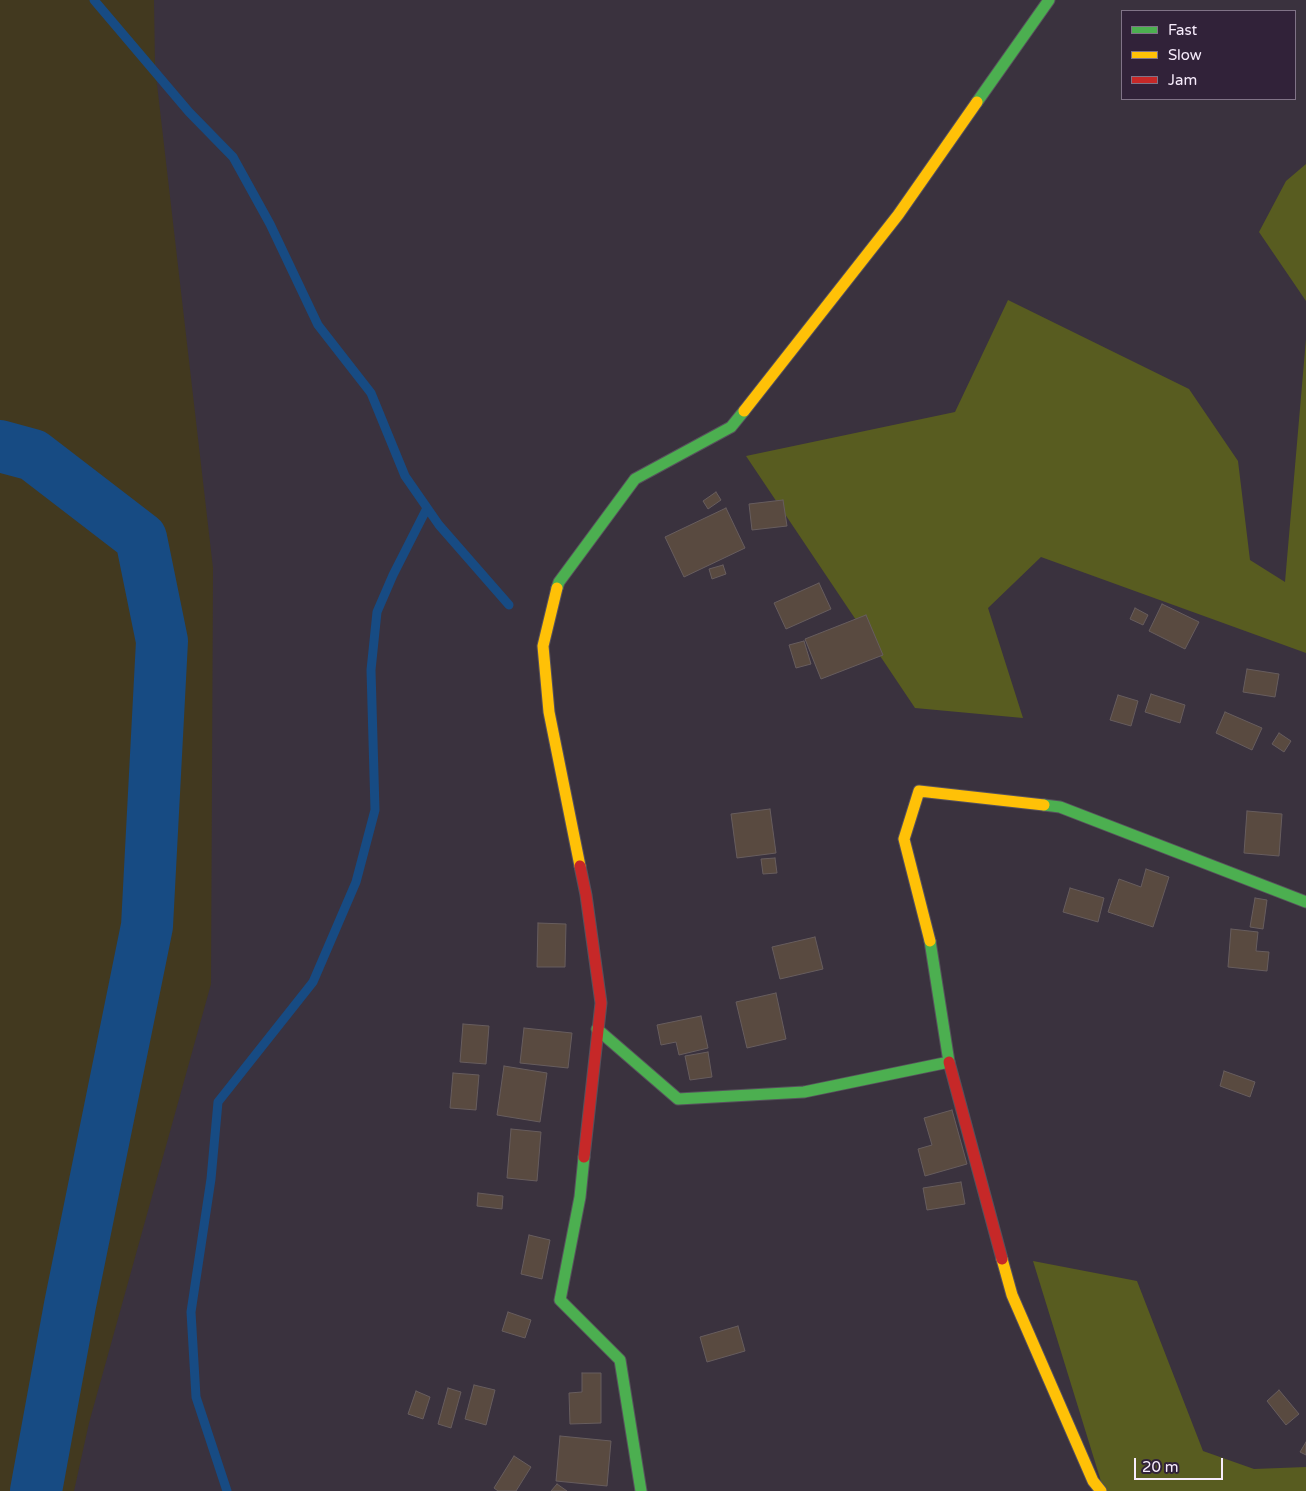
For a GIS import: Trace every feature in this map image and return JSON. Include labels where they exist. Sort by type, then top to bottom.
[{"type":"street","points":[[641,1491],[620,1360],[560,1300],[580,1197],[601,1003],[587,905],[548,712],[544,646],[559,582],[635,479],[731,427],[898,215],[1049,0]]},
{"type":"street","points":[[1101,1491],[1093,1480],[1012,1295],[949,1062],[933,954],[904,839],[919,790],[1060,807],[1306,902]]},
{"type":"street","points":[[597,1030],[678,1099],[804,1092],[949,1062]]},
{"type":"green space","points":[[1306,164],[1306,301],[1259,232],[1286,181]]},
{"type":"green space","points":[[1008,300],[1189,389],[1238,461],[1250,560],[1285,582],[1306,339],[1306,653],[1041,557],[988,608],[1023,718],[915,708],[746,456],[955,412]]},
{"type":"green space","points":[[1033,1261],[1137,1281],[1203,1451],[1254,1469],[1306,1467],[1306,1491],[1104,1491]]},
{"type":"sand","points":[[0,0],[154,0],[155,67],[213,568],[211,984],[89,1423],[74,1491],[0,1491]]},
{"type":"building","points":[[716,492],[721,500],[708,509],[703,501]]},
{"type":"building","points":[[783,500],[787,526],[752,530],[749,504]]},
{"type":"building","points":[[726,508],[745,548],[684,577],[665,537]]},
{"type":"building","points":[[723,565],[726,574],[712,579],[709,569]]},
{"type":"building","points":[[819,583],[831,609],[786,629],[774,603]]},
{"type":"building","points":[[1162,604],[1199,622],[1185,649],[1149,631]]},
{"type":"building","points":[[1135,608],[1148,615],[1143,625],[1130,619]]},
{"type":"building","points":[[866,615],[883,655],[821,679],[805,639]]},
{"type":"building","points":[[804,641],[811,664],[796,668],[789,645]]},
{"type":"building","points":[[1247,669],[1279,674],[1275,697],[1243,692]]},
{"type":"building","points":[[1151,694],[1185,705],[1180,723],[1145,712]]},
{"type":"building","points":[[1118,695],[1138,701],[1131,726],[1110,720]]},
{"type":"building","points":[[1225,712],[1262,728],[1252,750],[1216,733]]},
{"type":"building","points":[[1279,733],[1291,741],[1284,752],[1272,744]]},
{"type":"building","points":[[770,809],[776,853],[737,858],[731,814]]},
{"type":"building","points":[[1247,811],[1282,814],[1279,856],[1244,853]]},
{"type":"building","points":[[775,858],[777,873],[763,874],[761,859]]},
{"type":"building","points":[[1146,869],[1169,877],[1153,927],[1108,912],[1119,879],[1141,887]]},
{"type":"building","points":[[1070,888],[1104,898],[1098,922],[1063,912]]},
{"type":"building","points":[[1255,898],[1267,900],[1263,929],[1250,927]]},
{"type":"building","points":[[538,923],[566,924],[565,967],[537,967]]},
{"type":"building","points":[[1231,929],[1258,932],[1256,951],[1269,952],[1267,971],[1228,967]]},
{"type":"building","points":[[815,937],[823,969],[780,979],[772,947]]},
{"type":"building","points":[[776,993],[786,1039],[747,1048],[736,1002]]},
{"type":"building","points":[[701,1016],[708,1048],[679,1055],[676,1042],[661,1045],[657,1025]]},
{"type":"building","points":[[463,1024],[489,1026],[486,1064],[460,1062]]},
{"type":"building","points":[[524,1028],[572,1033],[568,1068],[520,1063]]},
{"type":"building","points":[[708,1052],[712,1077],[690,1080],[685,1056]]},
{"type":"building","points":[[504,1066],[547,1073],[540,1122],[497,1115]]},
{"type":"building","points":[[1224,1071],[1255,1082],[1250,1097],[1220,1086]]},
{"type":"building","points":[[453,1073],[479,1075],[476,1110],[450,1108]]},
{"type":"building","points":[[952,1110],[967,1164],[925,1176],[918,1149],[932,1145],[924,1118]]},
{"type":"building","points":[[511,1129],[541,1132],[537,1181],[507,1178]]},
{"type":"building","points":[[961,1182],[965,1204],[927,1210],[923,1188]]},
{"type":"building","points":[[478,1193],[503,1196],[502,1209],[477,1206]]},
{"type":"building","points":[[529,1235],[550,1240],[542,1279],[521,1274]]},
{"type":"building","points":[[508,1312],[531,1320],[525,1338],[502,1331]]},
{"type":"building","points":[[738,1326],[745,1351],[707,1362],[700,1337]]},
{"type":"building","points":[[582,1373],[601,1373],[601,1423],[570,1424],[569,1393],[582,1392]]},
{"type":"building","points":[[474,1385],[495,1390],[486,1425],[465,1419]]},
{"type":"building","points":[[448,1388],[461,1392],[451,1428],[438,1424]]},
{"type":"building","points":[[1279,1390],[1299,1414],[1286,1425],[1267,1401]]},
{"type":"building","points":[[416,1391],[430,1397],[423,1419],[408,1414]]},
{"type":"building","points":[[560,1436],[611,1441],[607,1486],[556,1481]]},
{"type":"building","points":[[1306,1442],[1306,1455],[1300,1452]]},
{"type":"building","points":[[514,1456],[531,1467],[516,1491],[498,1491],[494,1488]]},
{"type":"building","points":[[557,1484],[567,1491],[551,1491]]},
{"type":"waterway","points":[[94,0],[189,112],[233,157],[270,224],[318,325],[371,393],[405,476],[439,525],[509,605]]},
{"type":"waterway","points":[[0,446],[33,455],[141,538],[162,641],[147,926],[70,1305],[36,1491]]},
{"type":"waterway","points":[[227,1491],[196,1397],[191,1312],[211,1179],[218,1102],[313,982],[356,882],[375,810],[371,670],[377,612],[393,575],[427,508]]},
{"type":"traffic: fast","points":[[977,102],[1049,0]]},
{"type":"traffic: fast","points":[[557,588],[559,582],[635,479],[731,427],[744,411]]},
{"type":"traffic: fast","points":[[1044,805],[1060,807],[1306,902]]},
{"type":"traffic: fast","points":[[597,1029],[678,1099],[804,1092],[949,1062],[930,941]]},
{"type":"traffic: fast","points":[[584,1157],[580,1197],[560,1300],[620,1360],[641,1491]]},
{"type":"traffic: slow","points":[[744,411],[898,215],[977,102]]},
{"type":"traffic: slow","points":[[557,588],[543,646],[549,712],[580,866]]},
{"type":"traffic: slow","points":[[930,941],[904,839],[919,791],[1044,805]]},
{"type":"traffic: slow","points":[[1002,1259],[1012,1295],[1093,1481],[1101,1491]]},
{"type":"traffic: jam","points":[[580,866],[586,895],[601,1003],[584,1157]]},
{"type":"traffic: jam","points":[[949,1062],[1002,1259]]}]
